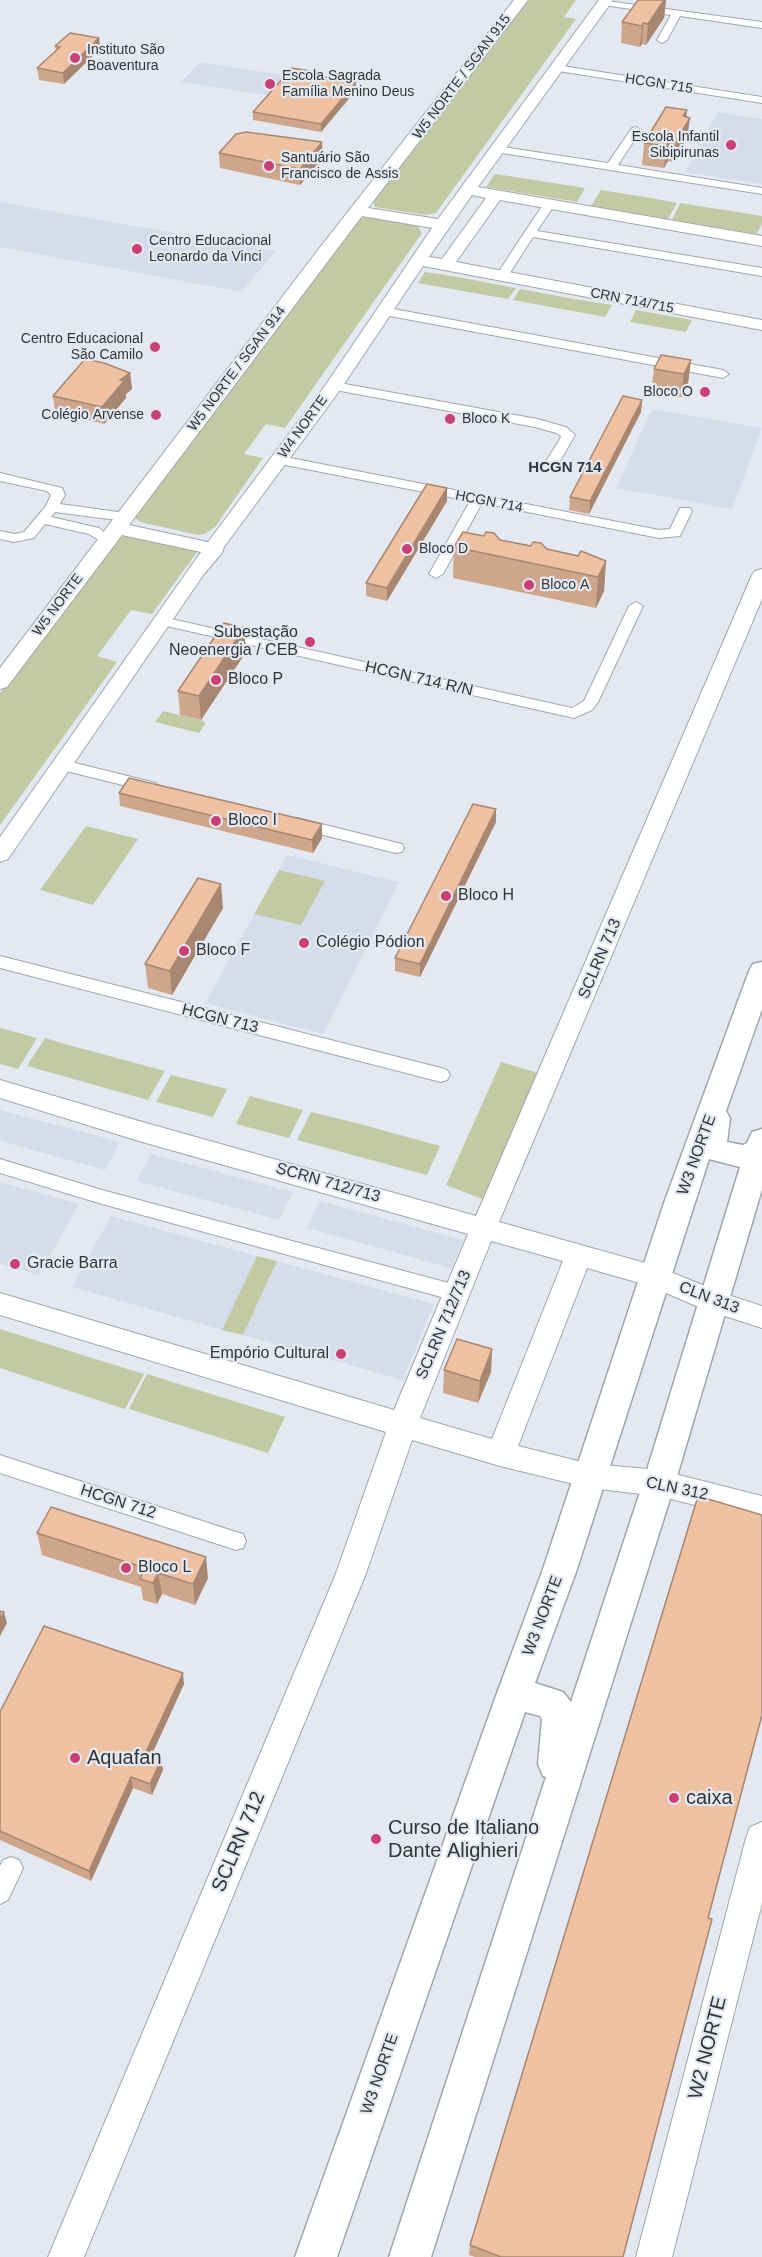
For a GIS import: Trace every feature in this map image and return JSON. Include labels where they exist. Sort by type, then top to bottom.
[{"type":"main road","name":"W3 NORTE","points":[[316,2257],[514,1693],[560,1572],[656,1277],[762,971]]},
{"type":"main road","points":[[721,1086],[712,1143],[718,1152],[746,1157],[760,1145]]},
{"type":"main road","points":[[410,2257],[659,1483],[760,1145]]},
{"type":"main road","points":[[514,1693],[551,1703],[560,1715],[552,1811]]},
{"type":"street","name":"W5 NORTE / SGAN 915","points":[[359,211],[521,0]]},
{"type":"street","points":[[605,1],[762,25]]},
{"type":"street","name":"W4 NORTE","points":[[0,854],[162,621],[334,386],[442,225],[605,1]]},
{"type":"street","points":[[662,40],[677,13]]},
{"type":"street","name":"HCGN 715","points":[[556,68],[762,100]]},
{"type":"street","points":[[611,167],[636,130]]},
{"type":"street","points":[[496,149],[762,191]]},
{"type":"street","points":[[468,190],[762,241]]},
{"type":"street","points":[[446,266],[496,195]]},
{"type":"street","points":[[502,276],[549,204]]},
{"type":"street","points":[[359,211],[442,225]]},
{"type":"street","name":"W5 NORTE / SGAN 914","points":[[116,529],[359,211]]},
{"type":"street","points":[[530,233],[762,272]]},
{"type":"street","name":"CRN 714/715","points":[[418,260],[762,325]]},
{"type":"street","points":[[383,311],[723,374]]},
{"type":"street","points":[[334,386],[526,420],[561,430],[568,435],[567,439],[549,468]]},
{"type":"street","name":"HCGN 714","points":[[280,460],[659,534],[675,533],[684,511]]},
{"type":"street","points":[[0,477],[55,489],[58,495],[43,519],[25,537],[14,538],[0,535]]},
{"type":"street","points":[[436,574],[477,500]]},
{"type":"street","points":[[52,507],[96,514],[116,529]]},
{"type":"street","points":[[86,529],[96,514]]},
{"type":"street","points":[[43,519],[94,531],[116,529],[215,549]]},
{"type":"street","name":"W5 NORTE","points":[[0,682],[116,529]]},
{"type":"street","name":"SCLRN 713","points":[[486,1227],[762,575]]},
{"type":"street","name":"HCGN 714 R/N","points":[[162,621],[561,711],[580,711],[591,702],[636,606]]},
{"type":"street","points":[[63,765],[165,790]]},
{"type":"street","points":[[286,821],[396,848]]},
{"type":"street","name":"HCGN 713","points":[[0,962],[441,1075]]},
{"type":"street","name":"SCRN 712/713","points":[[0,1089],[139,1131],[486,1227],[656,1277]]},
{"type":"street","points":[[0,1166],[102,1197],[456,1293]]},
{"type":"street","name":"SCLRN 712/713","points":[[403,1424],[456,1293],[486,1227]]},
{"type":"street","points":[[500,1454],[579,1254]]},
{"type":"street","name":"CLN 313","points":[[656,1277],[713,1301],[762,1317]]},
{"type":"street","points":[[0,1304],[500,1454],[590,1476]]},
{"type":"street","name":"SCLRN 712","points":[[66,2257],[350,1576],[403,1424]]},
{"type":"street","name":"HCGN 712","points":[[0,1464],[236,1541]]},
{"type":"street","name":"CLN 312","points":[[590,1476],[659,1483],[762,1509]]},
{"type":"street","name":"W2 NORTE","points":[[654,2257],[762,1838]]},
{"type":"street","points":[[0,1892],[11,1868]]},
{"type":"shaded area","name":"Escola Sagrada Família Menino Deus","points":[[200,62],[359,87],[344,107],[181,82]]},
{"type":"shaded area","name":"Escola Infantil Sibipirunas","points":[[718,112],[762,119],[762,184],[685,172]]},
{"type":"shaded area","name":"Centro Educacional Leonardo da Vinci","points":[[0,202],[275,251],[242,292],[0,247]]},
{"type":"shaded area","points":[[652,409],[762,428],[732,509],[616,488]]},
{"type":"shaded area","name":"Colégio Pódion","points":[[287,855],[399,882],[323,1034],[205,1003]]},
{"type":"shaded area","points":[[0,1110],[120,1142],[105,1170],[0,1141]]},
{"type":"shaded area","points":[[151,1154],[293,1192],[279,1220],[136,1181]]},
{"type":"shaded area","points":[[0,1182],[79,1204],[39,1275],[0,1264]]},
{"type":"shaded area","points":[[320,1201],[463,1240],[451,1268],[307,1228]]},
{"type":"shaded area","points":[[111,1216],[257,1256],[222,1330],[72,1287]]},
{"type":"shaded area","points":[[277,1261],[434,1304],[403,1380],[243,1335]]},
{"type":"green space","points":[[525,0],[576,0],[564,17],[576,19],[436,213],[426,215],[375,207],[373,200]]},
{"type":"green space","points":[[495,174],[585,188],[577,202],[486,187]]},
{"type":"green space","points":[[601,190],[677,203],[668,219],[591,206]]},
{"type":"green space","points":[[680,203],[762,216],[762,223],[757,234],[672,220]]},
{"type":"green space","points":[[367,216],[416,224],[422,233],[285,428],[266,424],[244,454],[263,458],[215,527],[205,534],[198,535],[140,522],[136,519],[136,513],[358,220]]},
{"type":"green space","points":[[425,272],[516,288],[508,299],[418,283]]},
{"type":"green space","points":[[520,289],[612,305],[605,317],[513,300]]},
{"type":"green space","points":[[636,310],[692,320],[686,332],[630,322]]},
{"type":"green space","points":[[125,535],[196,548],[197,552],[152,614],[131,610],[97,656],[117,662],[0,825],[0,693],[119,538]]},
{"type":"green space","points":[[163,711],[204,721],[205,724],[199,733],[155,722]]},
{"type":"green space","points":[[86,826],[138,839],[93,905],[40,890]]},
{"type":"green space","points":[[279,870],[325,881],[301,925],[254,914]]},
{"type":"green space","points":[[0,1028],[37,1038],[18,1069],[0,1064]]},
{"type":"green space","points":[[45,1038],[165,1071],[148,1100],[27,1066]]},
{"type":"green space","points":[[501,1062],[542,1074],[487,1201],[446,1185]]},
{"type":"green space","points":[[171,1075],[227,1089],[213,1117],[156,1102]]},
{"type":"green space","points":[[250,1096],[303,1110],[289,1138],[236,1124]]},
{"type":"green space","points":[[311,1112],[440,1146],[427,1175],[297,1140]]},
{"type":"green space","points":[[257,1256],[277,1261],[243,1335],[222,1330]]},
{"type":"green space","points":[[0,1329],[144,1374],[125,1409],[0,1368]]},
{"type":"green space","points":[[147,1374],[285,1417],[268,1453],[129,1409]]},
{"type":"building","points":[[638,0],[664,0],[648,24],[643,23],[642,26],[622,22]]},
{"type":"building","points":[[70,33],[99,38],[63,73],[37,68],[60,47],[55,46]]},
{"type":"building","points":[[292,68],[316,72],[313,75],[356,82],[321,124],[253,112]]},
{"type":"building","points":[[666,107],[687,110],[683,116],[690,118],[676,141],[670,140],[666,146],[644,143]]},
{"type":"building","points":[[246,132],[322,142],[300,169],[219,153],[236,134]]},
{"type":"building","points":[[661,355],[691,360],[684,374],[654,369]]},
{"type":"building","points":[[85,359],[104,363],[130,373],[120,380],[124,381],[102,407],[53,396]]},
{"type":"building","points":[[623,396],[642,400],[590,501],[570,497]]},
{"type":"building","points":[[427,484],[447,488],[387,588],[366,583]]},
{"type":"building","points":[[463,532],[484,536],[486,532],[494,533],[500,540],[531,546],[533,542],[541,543],[547,549],[578,556],[581,551],[606,561],[598,577],[454,547]]},
{"type":"building","points":[[224,623],[244,628],[199,696],[178,691]]},
{"type":"building","points":[[129,778],[322,824],[312,840],[119,793]]},
{"type":"building","name":"Bloco H","points":[[473,804],[496,809],[420,964],[395,958]]},
{"type":"building","points":[[198,878],[221,884],[170,971],[145,964]]},
{"type":"building","points":[[457,1339],[492,1349],[480,1381],[444,1370]]},
{"type":"building","points":[[698,1496],[762,1515],[762,1715],[708,1918],[712,1919],[623,2257],[501,2257],[470,2245]]},
{"type":"building","points":[[51,1507],[206,1557],[193,1584],[158,1573],[153,1583],[140,1579],[145,1568],[37,1533]]},
{"type":"building","name":"Aquafan","points":[[44,1626],[183,1673],[145,1754],[161,1760],[150,1784],[131,1777],[89,1871],[0,1831],[0,1712]]},
{"type":"place","name":"Instituto São Boaventura","points":[[75,58]]},
{"type":"place","name":"Escola Sagrada Família Menino Deus","points":[[270,84]]},
{"type":"place","name":"Escola Infantil Sibipirunas","points":[[731,145]]},
{"type":"place","name":"Santuário São Francisco de Assis","points":[[269,166]]},
{"type":"place","name":"Centro Educacional Leonardo da Vinci","points":[[137,249]]},
{"type":"place","name":"Centro Educacional São Camilo","points":[[155,347]]},
{"type":"place","name":"Bloco O","points":[[705,392]]},
{"type":"place","name":"Colégio Arvense","points":[[156,415]]},
{"type":"place","name":"Bloco K","points":[[450,419]]},
{"type":"place","name":"Bloco D","points":[[407,549]]},
{"type":"place","name":"Bloco A","points":[[529,585]]},
{"type":"place","name":"Subestação Neoenergia / CEB","points":[[310,642]]},
{"type":"place","name":"Bloco P","points":[[216,680]]},
{"type":"place","name":"Bloco I","points":[[216,821]]},
{"type":"place","name":"Bloco H","points":[[446,896]]},
{"type":"place","name":"Colégio Pódion","points":[[304,943]]},
{"type":"place","name":"Bloco F","points":[[184,951]]},
{"type":"place","name":"Gracie Barra","points":[[15,1264]]},
{"type":"place","name":"Empório Cultural","points":[[341,1354]]},
{"type":"place","name":"Bloco L","points":[[126,1568]]},
{"type":"place","name":"Aquafan","points":[[75,1758]]},
{"type":"place","name":"caixa","points":[[674,1798]]},
{"type":"place","name":"Curso de Italiano Dante Alighieri","points":[[376,1839]]},
{"type":"district","name":"HCGN 714","points":[[565,468]]}]
